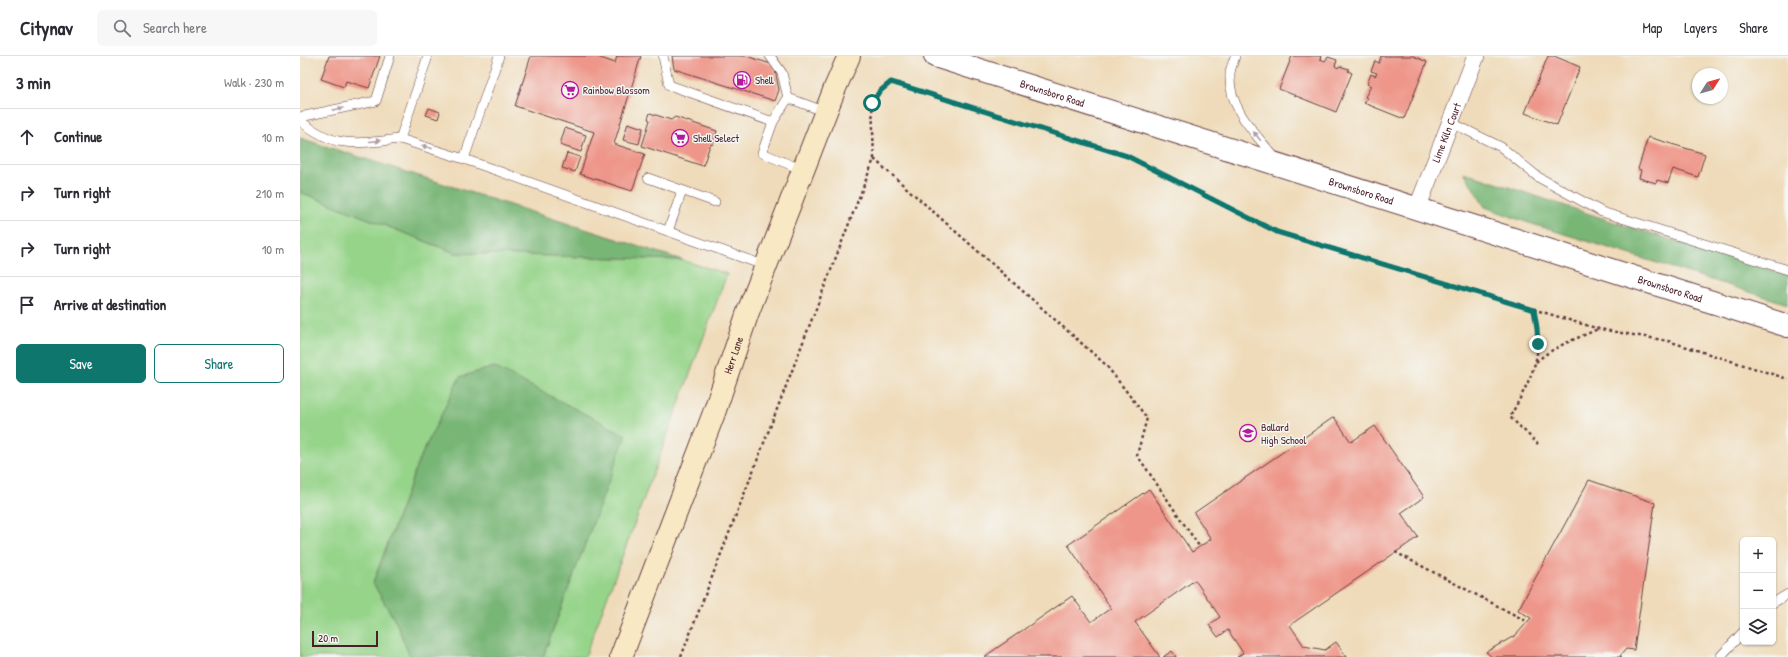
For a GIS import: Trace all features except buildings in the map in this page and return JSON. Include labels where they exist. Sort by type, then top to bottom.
[{"type":"main road","name":"Herr Lane","points":[[621,657],[714,412],[748,312],[849,56]]},
{"type":"street","name":"Brownsboro Road","points":[[935,56],[1788,326]]},
{"type":"street","name":"Lime Kiln Court","points":[[1417,209],[1476,56]]},
{"type":"lane","points":[[300,117],[376,101],[390,56]]},
{"type":"lane","points":[[400,139],[428,56]]},
{"type":"lane","points":[[464,159],[499,56]]},
{"type":"lane","points":[[664,56],[669,84],[773,122]]},
{"type":"lane","points":[[770,56],[782,73],[788,98],[773,122],[762,153],[803,170]]},
{"type":"lane","points":[[1235,56],[1230,73],[1232,97],[1244,120],[1282,166]]},
{"type":"lane","points":[[788,98],[826,112]]},
{"type":"lane","points":[[300,121],[314,131],[338,141],[363,142],[400,139],[464,159],[766,266]]},
{"type":"lane","points":[[1450,122],[1501,147],[1538,178],[1602,212],[1788,270]]},
{"type":"lane","points":[[648,178],[715,202]]},
{"type":"lane","points":[[668,231],[682,191]]},
{"type":"lane","points":[[1776,601],[1788,594]]},
{"type":"lane","points":[[1720,657],[1740,635]]},
{"type":"path","points":[[680,657],[874,159],[872,103],[879,92],[891,82],[1127,156],[1277,232],[1599,329],[1668,341],[1788,379]]},
{"type":"path","points":[[874,159],[1106,365],[1147,418],[1136,455],[1199,546]]},
{"type":"path","points":[[1534,310],[1538,333],[1536,363]]},
{"type":"path","points":[[1538,444],[1510,417],[1536,363],[1546,353],[1599,329]]},
{"type":"path","points":[[1395,552],[1528,622]]},
{"type":"green space","points":[[300,138],[682,260],[455,253],[300,192]]},
{"type":"green space","points":[[1463,172],[1623,225],[1788,275],[1788,304],[1526,222],[1485,207]]},
{"type":"green space","points":[[300,192],[455,253],[682,260],[727,274],[585,657],[543,657],[545,652],[494,367],[460,377],[419,460],[373,583],[397,624],[410,657],[300,657]]},
{"type":"green space","points":[[494,367],[626,435],[543,657],[410,657],[397,624],[373,583],[419,460],[460,377]]},
{"type":"place","name":"Shell","points":[[742,80]]},
{"type":"place","name":"Rainbow Blossom","points":[[570,90]]},
{"type":"place","name":"Shell Select","points":[[680,138]]},
{"type":"place","name":"Ballard High School","points":[[1248,433]]},
{"type":"route","points":[[872,103],[879,92],[891,82],[1127,156],[1277,232],[1534,310],[1538,344]]}]
